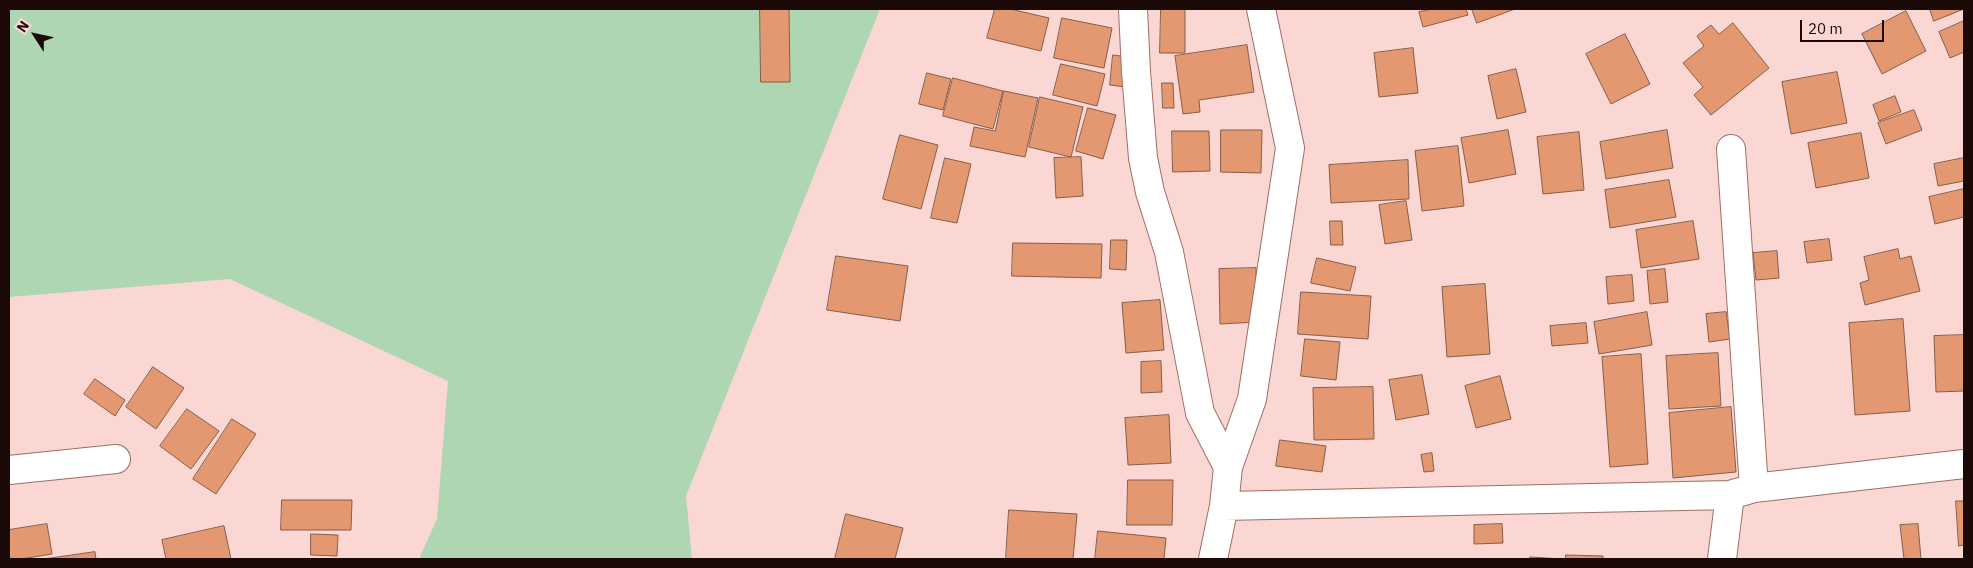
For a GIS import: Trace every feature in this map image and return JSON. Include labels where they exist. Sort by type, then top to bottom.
[{"type":"street","points":[[1133,9],[1142,148],[1150,192],[1170,252],[1200,413],[1228,467]]},
{"type":"street","points":[[1213,559],[1224,506],[1228,467],[1252,398],[1290,148],[1261,9]]},
{"type":"street","points":[[1722,559],[1742,492],[1731,149]]},
{"type":"street","points":[[9,470],[116,459]]},
{"type":"street","points":[[1224,506],[1742,492],[1964,464]]},
{"type":"green space","points":[[9,9],[880,9],[686,496],[692,559],[419,559],[437,519],[448,381],[230,279],[9,297]]},
{"type":"building","points":[[760,9],[789,9],[790,82],[761,82]]},
{"type":"building","points":[[995,9],[1010,9],[1049,18],[1041,51],[987,38]]},
{"type":"building","points":[[1161,9],[1185,9],[1185,53],[1160,53]]},
{"type":"building","points":[[1433,9],[1466,9],[1468,15],[1423,27],[1419,12]]},
{"type":"building","points":[[1472,9],[1515,9],[1477,23]]},
{"type":"building","points":[[1930,9],[1964,9],[1934,21]]},
{"type":"building","points":[[1906,11],[1926,51],[1882,74],[1862,34]]},
{"type":"building","points":[[1062,18],[1112,28],[1104,68],[1054,58]]},
{"type":"building","points":[[1964,21],[1964,52],[1950,58],[1939,32]]},
{"type":"building","points":[[1733,23],[1769,68],[1711,115],[1694,95],[1703,87],[1683,63],[1704,46],[1697,36],[1711,25],[1719,34]]},
{"type":"building","points":[[1625,34],[1650,84],[1611,104],[1586,54]]},
{"type":"building","points":[[1247,45],[1254,92],[1199,100],[1200,112],[1183,114],[1175,56]]},
{"type":"building","points":[[1413,48],[1418,93],[1379,97],[1374,53]]},
{"type":"building","points":[[1113,55],[1128,57],[1125,87],[1110,85]]},
{"type":"building","points":[[1061,64],[1105,74],[1097,106],[1053,95]]},
{"type":"building","points":[[1516,69],[1526,112],[1497,119],[1488,76]]},
{"type":"building","points":[[1837,72],[1847,123],[1791,134],[1782,82]]},
{"type":"building","points":[[927,73],[951,79],[943,110],[919,104]]},
{"type":"building","points":[[953,78],[1003,91],[993,129],[943,116]]},
{"type":"building","points":[[1162,83],[1173,83],[1174,108],[1163,108]]},
{"type":"building","points":[[1004,91],[1038,98],[1025,157],[970,146],[974,127],[995,131]]},
{"type":"building","points":[[1895,96],[1901,112],[1879,121],[1873,105]]},
{"type":"building","points":[[1040,97],[1083,107],[1071,157],[1029,147]]},
{"type":"building","points":[[1088,108],[1116,115],[1103,159],[1076,151]]},
{"type":"building","points":[[1914,110],[1922,130],[1886,144],[1878,123]]},
{"type":"building","points":[[1221,130],[1262,130],[1261,173],[1221,172]]},
{"type":"building","points":[[1508,130],[1516,174],[1469,183],[1461,138]]},
{"type":"building","points":[[1667,130],[1673,168],[1606,179],[1600,142]]},
{"type":"building","points":[[1172,131],[1209,131],[1210,171],[1173,172]]},
{"type":"building","points":[[1579,132],[1584,190],[1543,194],[1537,137]]},
{"type":"building","points":[[1861,133],[1869,178],[1816,188],[1808,143]]},
{"type":"building","points":[[900,135],[938,145],[921,209],[883,199]]},
{"type":"building","points":[[1458,146],[1464,206],[1422,211],[1415,151]]},
{"type":"building","points":[[1081,157],[1083,196],[1056,198],[1054,158]]},
{"type":"building","points":[[945,158],[971,164],[957,223],[931,218]]},
{"type":"building","points":[[1964,158],[1964,181],[1938,186],[1934,164]]},
{"type":"building","points":[[1408,160],[1409,199],[1331,203],[1329,165]]},
{"type":"building","points":[[1669,180],[1676,217],[1610,228],[1605,190]]},
{"type":"building","points":[[1964,189],[1964,217],[1935,224],[1929,197]]},
{"type":"building","points":[[1406,201],[1412,240],[1385,244],[1379,205]]},
{"type":"building","points":[[1330,221],[1342,221],[1343,245],[1331,245]]},
{"type":"building","points":[[1693,221],[1699,259],[1641,268],[1636,230]]},
{"type":"building","points":[[1829,239],[1832,260],[1807,263],[1804,242]]},
{"type":"building","points":[[1111,240],[1127,240],[1126,270],[1110,269]]},
{"type":"building","points":[[1013,243],[1102,244],[1101,278],[1012,276]]},
{"type":"building","points":[[1898,249],[1900,259],[1911,256],[1920,291],[1865,305],[1860,283],[1869,280],[1864,257]]},
{"type":"building","points":[[1777,251],[1779,278],[1756,280],[1753,253]]},
{"type":"building","points":[[836,256],[908,266],[900,321],[827,310]]},
{"type":"building","points":[[1317,258],[1356,267],[1350,291],[1311,283]]},
{"type":"building","points":[[1256,268],[1257,322],[1220,324],[1219,269]]},
{"type":"building","points":[[1665,269],[1668,302],[1650,304],[1647,271]]},
{"type":"building","points":[[1632,275],[1634,301],[1608,304],[1606,277]]},
{"type":"building","points":[[1485,284],[1490,354],[1447,357],[1442,287]]},
{"type":"building","points":[[1301,292],[1371,296],[1368,339],[1298,334]]},
{"type":"building","points":[[1160,300],[1164,350],[1126,353],[1122,303]]},
{"type":"building","points":[[1647,312],[1652,345],[1599,354],[1594,322]]},
{"type":"building","points":[[1726,312],[1730,339],[1709,342],[1706,314]]},
{"type":"building","points":[[1903,319],[1910,411],[1855,415],[1849,323]]},
{"type":"building","points":[[1586,323],[1588,343],[1552,346],[1550,326]]},
{"type":"building","points":[[1964,335],[1964,391],[1936,392],[1934,336]]},
{"type":"building","points":[[1305,339],[1340,342],[1336,380],[1301,376]]},
{"type":"building","points":[[1718,353],[1721,406],[1669,409],[1666,356]]},
{"type":"building","points":[[1641,354],[1648,464],[1610,467],[1602,357]]},
{"type":"building","points":[[1161,361],[1162,392],[1141,393],[1141,362]]},
{"type":"building","points":[[153,367],[184,388],[156,429],[126,407]]},
{"type":"building","points":[[1422,375],[1429,414],[1396,420],[1389,380]]},
{"type":"building","points":[[1500,376],[1511,419],[1476,428],[1465,386]]},
{"type":"building","points":[[95,379],[125,400],[115,416],[84,394]]},
{"type":"building","points":[[1373,387],[1374,439],[1314,440],[1313,388]]},
{"type":"building","points":[[1731,407],[1736,472],[1673,478],[1669,413]]},
{"type":"building","points":[[187,409],[219,431],[191,469],[160,446]]},
{"type":"building","points":[[1169,415],[1171,463],[1128,465],[1125,418]]},
{"type":"building","points":[[232,419],[256,434],[216,494],[193,479]]},
{"type":"building","points":[[1280,440],[1326,446],[1322,472],[1276,466]]},
{"type":"building","points":[[1432,453],[1434,471],[1424,472],[1421,455]]},
{"type":"building","points":[[1128,480],[1173,480],[1172,525],[1127,525]]},
{"type":"building","points":[[282,500],[352,500],[351,530],[281,530]]},
{"type":"building","points":[[1956,501],[1964,501],[1964,545],[1959,546]]},
{"type":"building","points":[[1009,510],[1077,514],[1073,559],[1006,559]]},
{"type":"building","points":[[846,514],[903,528],[895,559],[835,559]]},
{"type":"building","points":[[47,524],[52,554],[9,559],[9,530]]},
{"type":"building","points":[[1502,524],[1503,543],[1474,544],[1474,525]]},
{"type":"building","points":[[1918,524],[1921,559],[1904,559],[1900,525]]},
{"type":"building","points":[[224,526],[231,559],[166,559],[162,540]]},
{"type":"building","points":[[1098,531],[1166,538],[1164,559],[1095,559]]},
{"type":"building","points":[[311,534],[338,535],[337,556],[311,555]]},
{"type":"building","points":[[95,552],[96,559],[44,559]]},
{"type":"building","points":[[1566,555],[1603,556],[1603,559],[1566,559]]},
{"type":"building","points":[[1530,557],[1563,559],[1530,559]]}]
